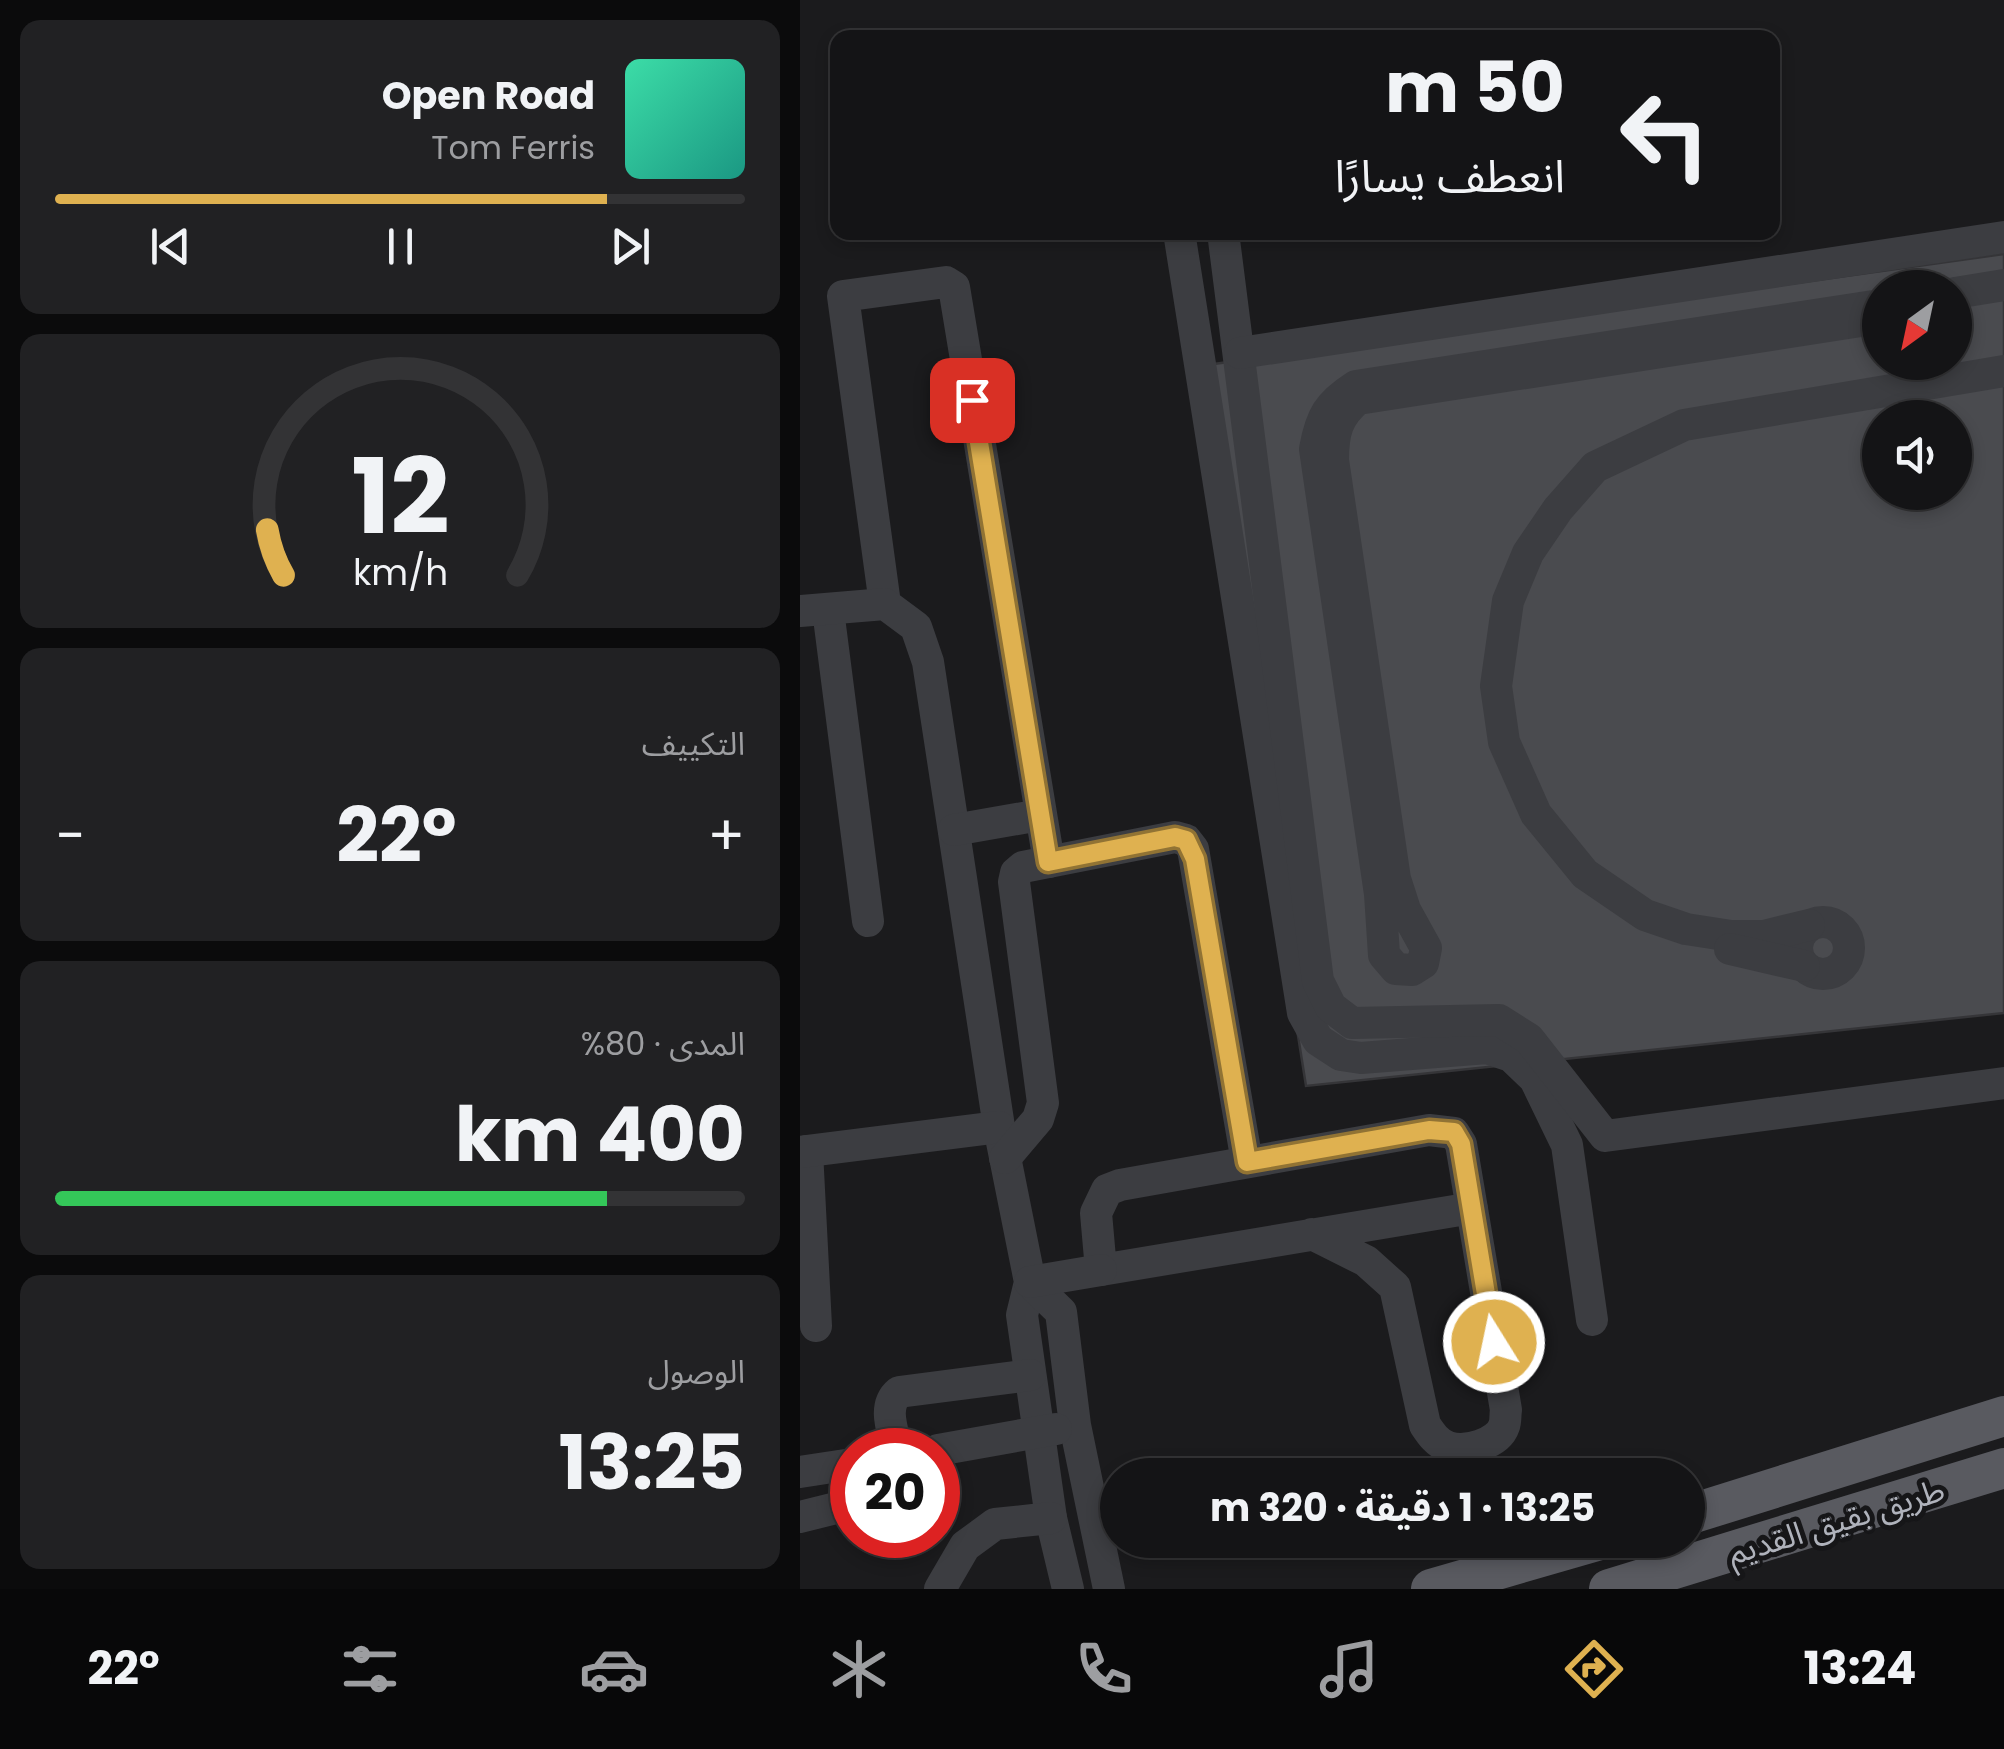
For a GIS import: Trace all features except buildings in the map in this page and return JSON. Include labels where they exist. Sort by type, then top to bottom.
[{"type":"main road","name":"طريق بقيق القديم","points":[[1705,1509],[2004,1416]]},
{"type":"main road","name":"طريق بقيق القديم","points":[[1609,1589],[2004,1468]]},
{"type":"main road","points":[[1430,1589],[1538,1558]]},
{"type":"street","points":[[1241,361],[2004,237]]},
{"type":"street","points":[[1180,240],[1303,1013],[1318,1040],[1340,1055],[1362,1058],[1487,1048],[1511,1056],[1535,1079],[1568,1145],[1592,1320]]},
{"type":"street","points":[[1224,240],[1318,981],[1331,1007],[1352,1023],[1500,1020],[1530,1039],[1606,1136],[2004,1083]]},
{"type":"street","points":[[1241,361],[2004,251]]},
{"type":"street","points":[[885,604],[843,296],[946,282],[954,287],[1048,862]]},
{"type":"street","points":[[1972,290],[2004,285]]},
{"type":"street","points":[[1972,304],[2004,299]]},
{"type":"street","points":[[1862,307],[1356,386],[1334,400],[1320,424],[1315,449],[1380,894],[1384,954],[1396,969],[1412,970],[1424,963],[1426,948],[1405,910],[1395,879],[1333,460],[1333,438],[1341,413],[1358,399],[1862,321]]},
{"type":"street","points":[[1972,359],[2004,355]]},
{"type":"street","points":[[1808,925],[1796,944],[1796,956],[1814,973],[1838,970],[1850,950],[1842,928],[1832,922],[1820,921],[1764,936],[1731,936],[1686,928],[1645,916],[1585,874],[1536,814],[1504,742],[1496,686],[1508,602],[1528,553],[1558,509],[1595,467],[1684,424],[2004,371]]},
{"type":"street","points":[[1804,966],[1752,952],[1662,939],[1606,909],[1560,872],[1506,793],[1484,718],[1484,651],[1496,592],[1522,534],[1561,480],[1618,436],[1687,410],[1862,375]]},
{"type":"street","points":[[868,921],[814,610],[885,604],[916,627],[928,662],[1002,1143],[1030,1282],[1022,1315],[1051,1518],[1068,1589]]},
{"type":"street","points":[[954,830],[1040,815]]},
{"type":"street","points":[[816,1326],[804,1151],[1002,1143],[1038,1119],[1043,1103],[1014,882],[1022,867],[1175,837],[1186,840],[1193,849],[1247,1162]]},
{"type":"street","points":[[1101,1270],[1096,1213],[1107,1190],[1429,1130],[1454,1132],[1461,1144],[1506,1410],[1504,1426],[1495,1438],[1476,1446],[1449,1448],[1435,1439],[1424,1425],[1395,1287],[1366,1261],[1312,1234]]},
{"type":"street","points":[[1030,1282],[1472,1208]]},
{"type":"street","points":[[1030,1282],[1061,1312],[1074,1425],[1109,1589]]},
{"type":"street","points":[[893,1428],[890,1400],[899,1392],[1030,1375]]},
{"type":"street","points":[[960,1446],[1074,1425]]},
{"type":"street","points":[[800,1472],[830,1467]]},
{"type":"street","points":[[800,1516],[830,1509]]},
{"type":"street","points":[[940,1589],[964,1546],[995,1524],[1051,1518]]},
{"type":"route","points":[[972,400],[1048,862],[1175,837],[1186,840],[1195,859],[1247,1162],[1429,1130],[1454,1132],[1461,1144],[1494,1342]]}]
